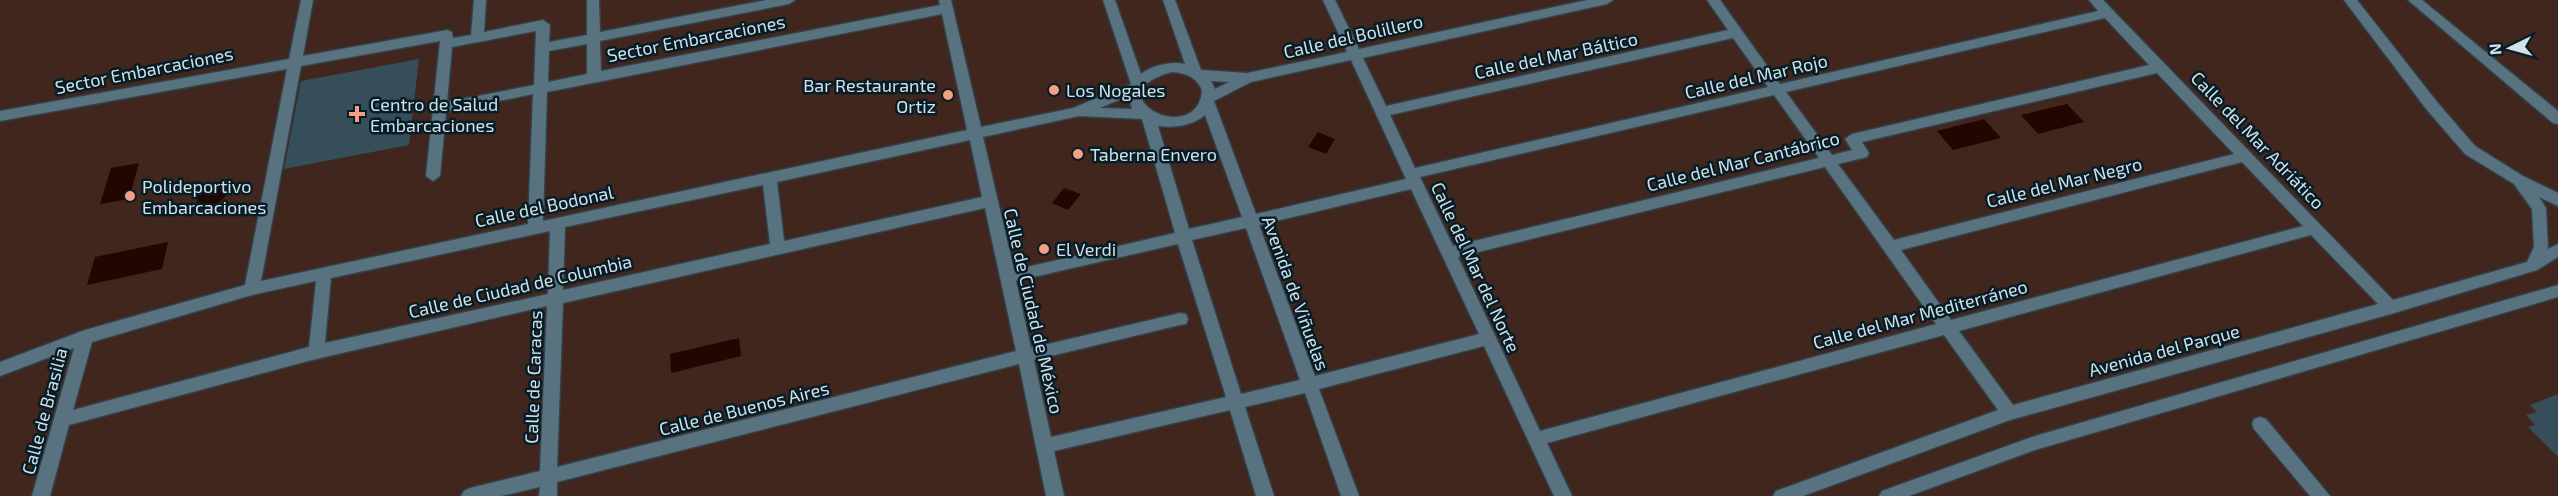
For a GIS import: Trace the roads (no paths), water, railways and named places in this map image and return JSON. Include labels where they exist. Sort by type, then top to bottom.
[{"type":"street","points":[[252,289],[307,0]]},
{"type":"street","points":[[477,38],[480,0]]},
{"type":"street","name":"Sector Embarcaciones","points":[[594,0],[594,78]]},
{"type":"street","name":"Sector Embarcaciones","points":[[542,48],[789,0]]},
{"type":"street","points":[[1109,0],[1135,86]]},
{"type":"street","points":[[1145,116],[1177,122],[1201,112],[1208,100],[1209,90],[1197,73],[1168,0]]},
{"type":"street","name":"Calle del Mar del Norte","points":[[1329,0],[1563,496]]},
{"type":"street","name":"Calle del Bolillero","points":[[1247,78],[1607,0]]},
{"type":"street","points":[[1713,0],[2009,413]]},
{"type":"street","name":"Calle del Mar Adriático","points":[[2095,0],[2391,308]]},
{"type":"street","points":[[2350,0],[2432,106],[2470,150],[2518,180],[2558,200]]},
{"type":"street","points":[[2414,0],[2558,119]]},
{"type":"street","name":"Sector Embarcaciones","points":[[440,108],[946,4],[975,134]]},
{"type":"street","name":"Calle del Mar Rojo","points":[[1008,277],[1778,90],[2108,14]]},
{"type":"street","name":"Sector Embarcaciones","points":[[0,116],[447,35],[446,44],[543,26],[535,228]]},
{"type":"street","name":"Calle del Mar Báltico","points":[[1382,112],[1737,33]]},
{"type":"street","points":[[433,176],[446,44]]},
{"type":"street","points":[[1247,78],[1197,73],[1172,67],[1159,68],[1143,76],[1135,86],[1132,97],[1145,116],[1265,496]]},
{"type":"street","name":"Calle del Mar Cantábrico","points":[[1448,253],[1862,153],[1852,139],[2161,67]]},
{"type":"street","points":[[1208,100],[1247,78]]},
{"type":"street","name":"Calle del Bodonal","points":[[0,369],[85,337],[252,289],[1076,112],[1135,86]]},
{"type":"street","name":"Avenida de Viñuelas","points":[[1208,100],[1308,385],[1350,496]]},
{"type":"street","name":"Calle del Bodonal","points":[[1076,112],[1145,116]]},
{"type":"street","name":"Calle de Ciudad de México","points":[[975,134],[1026,354],[1054,496]]},
{"type":"street","name":"Calle del Mar Negro","points":[[1891,247],[2246,156]]},
{"type":"street","points":[[769,178],[778,249]]},
{"type":"street","points":[[2518,180],[2539,208],[2541,247],[2532,266]]},
{"type":"street","name":"Calle de Ciudad de Columbia","points":[[62,420],[316,352],[989,201]]},
{"type":"street","name":"Calle de Caracas","points":[[548,496],[558,223]]},
{"type":"street","name":"Calle del Mar Mediterráneo","points":[[1536,439],[2315,228]]},
{"type":"street","name":"Avenida del Parque","points":[[1782,496],[2009,413],[2391,308],[2532,266],[2558,250]]},
{"type":"street","points":[[316,352],[324,273]]},
{"type":"street","points":[[1888,496],[2035,443],[2558,291]]},
{"type":"street","name":"Calle de Buenos Aires","points":[[470,496],[791,417],[1026,354],[1179,319]]},
{"type":"street","name":"Calle de Brasilia","points":[[41,496],[85,337]]},
{"type":"street","points":[[1044,446],[1308,385],[1488,338]]},
{"type":"street","name":"Calle del Bodonal","points":[[0,361],[25,358]]},
{"type":"street","points":[[2260,424],[2321,496]]},
{"type":"place","name":"Los Nogales","points":[[1054,90]]},
{"type":"place","name":"Bar Restaurante Ortiz","points":[[948,95]]},
{"type":"place","name":"Centro de Salud Embarcaciones","points":[[357,114]]},
{"type":"place","name":"Taberna Envero","points":[[1078,154]]},
{"type":"place","name":"Polideportivo Embarcaciones","points":[[130,196]]},
{"type":"place","name":"El Verdi","points":[[1044,249]]}]
